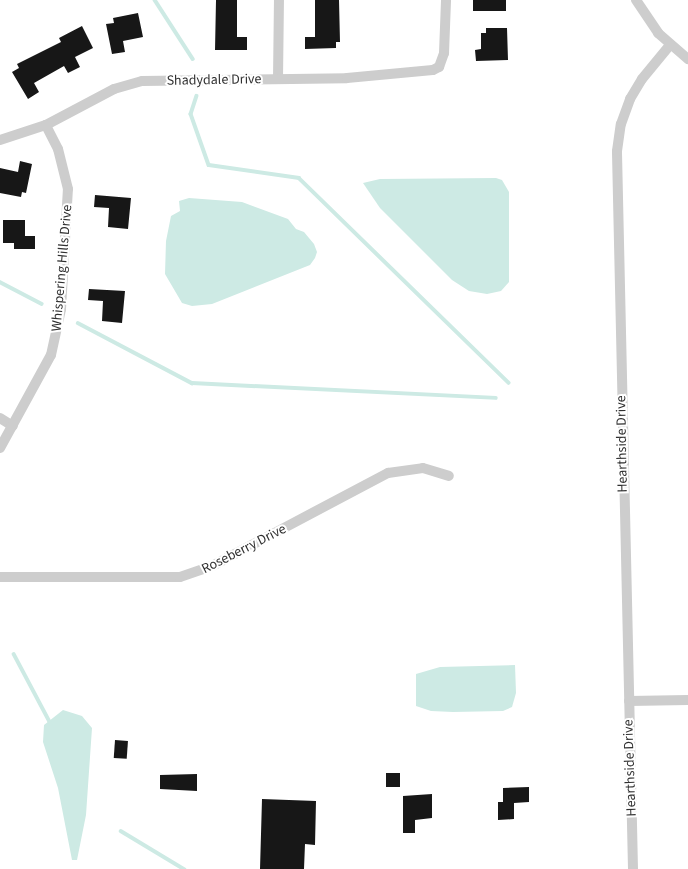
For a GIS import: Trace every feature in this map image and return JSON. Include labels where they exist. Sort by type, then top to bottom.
[{"type":"street","points":[[278,79],[279,0]]},
{"type":"street","name":"Shadydale Drive","points":[[0,140],[46,125],[114,89],[142,81],[400,75],[439,68],[444,53],[446,0]]},
{"type":"street","points":[[636,0],[658,33],[670,46],[688,59]]},
{"type":"street","name":"Hearthside Drive","points":[[633,869],[635,858],[628,701],[617,150],[620,124],[630,99],[642,79],[670,46]]},
{"type":"street","name":"Whispering Hills Drive","points":[[0,448],[51,355],[61,309],[68,189],[58,149],[46,125]]},
{"type":"street","points":[[0,418],[13,426]]},
{"type":"street","name":"Roseberry Drive","points":[[0,577],[180,577],[214,565],[388,473],[423,468],[449,476]]},
{"type":"street","points":[[628,701],[688,700]]},
{"type":"street","name":"Hearthside Drive","points":[[635,858],[641,869]]},
{"type":"shaded area","points":[[496,178],[502,180],[509,192],[509,282],[501,291],[487,294],[469,291],[452,280],[380,208],[363,183],[380,179]]},
{"type":"shaded area","points":[[189,198],[242,202],[288,219],[296,229],[304,232],[314,244],[317,252],[315,258],[310,265],[212,304],[192,306],[182,303],[165,274],[166,241],[171,216],[180,211],[179,201]]},
{"type":"shaded area","points":[[515,665],[516,693],[512,707],[503,711],[431,711],[416,706],[416,674],[440,667]]},
{"type":"shaded area","points":[[63,710],[82,716],[92,728],[86,815],[77,860],[72,860],[58,788],[43,742],[44,725]]},
{"type":"building","points":[[216,0],[237,0],[237,37],[247,37],[247,50],[215,50]]},
{"type":"building","points":[[315,0],[339,0],[340,42],[336,42],[336,48],[305,49],[305,37],[315,37]]},
{"type":"building","points":[[473,0],[506,0],[506,11],[473,11]]},
{"type":"building","points":[[138,13],[143,37],[123,41],[125,52],[112,54],[106,24],[114,23],[113,18]]},
{"type":"building","points":[[82,26],[93,48],[75,57],[80,67],[68,73],[64,66],[34,83],[39,92],[28,99],[12,72],[19,68],[17,64],[61,42],[59,38]]},
{"type":"building","points":[[486,28],[507,28],[508,60],[476,61],[475,50],[481,49],[481,33],[486,33]]},
{"type":"building","points":[[20,161],[32,164],[26,193],[22,192],[21,197],[0,193],[0,168],[18,172]]},
{"type":"building","points":[[95,195],[131,198],[128,229],[108,227],[109,208],[94,207]]},
{"type":"building","points":[[3,220],[25,220],[25,236],[35,236],[35,249],[14,249],[14,243],[3,243]]},
{"type":"building","points":[[89,289],[125,291],[122,323],[102,321],[103,301],[88,300]]},
{"type":"building","points":[[115,740],[128,741],[127,759],[114,758]]},
{"type":"building","points":[[386,773],[400,773],[400,787],[386,787]]},
{"type":"building","points":[[197,774],[197,791],[160,789],[160,775]]},
{"type":"building","points":[[529,787],[529,802],[514,803],[514,819],[498,820],[498,802],[503,802],[503,788]]},
{"type":"building","points":[[432,794],[432,818],[415,820],[415,833],[403,833],[403,796]]},
{"type":"building","points":[[262,799],[316,801],[315,845],[305,844],[304,869],[260,869]]},
{"type":"waterway","points":[[155,0],[193,59]]},
{"type":"waterway","points":[[197,96],[191,114],[209,165],[299,178],[509,383]]},
{"type":"waterway","points":[[0,282],[42,304]]},
{"type":"waterway","points":[[78,323],[192,383],[496,398]]},
{"type":"waterway","points":[[14,654],[51,724]]},
{"type":"waterway","points":[[121,831],[184,869]]}]
